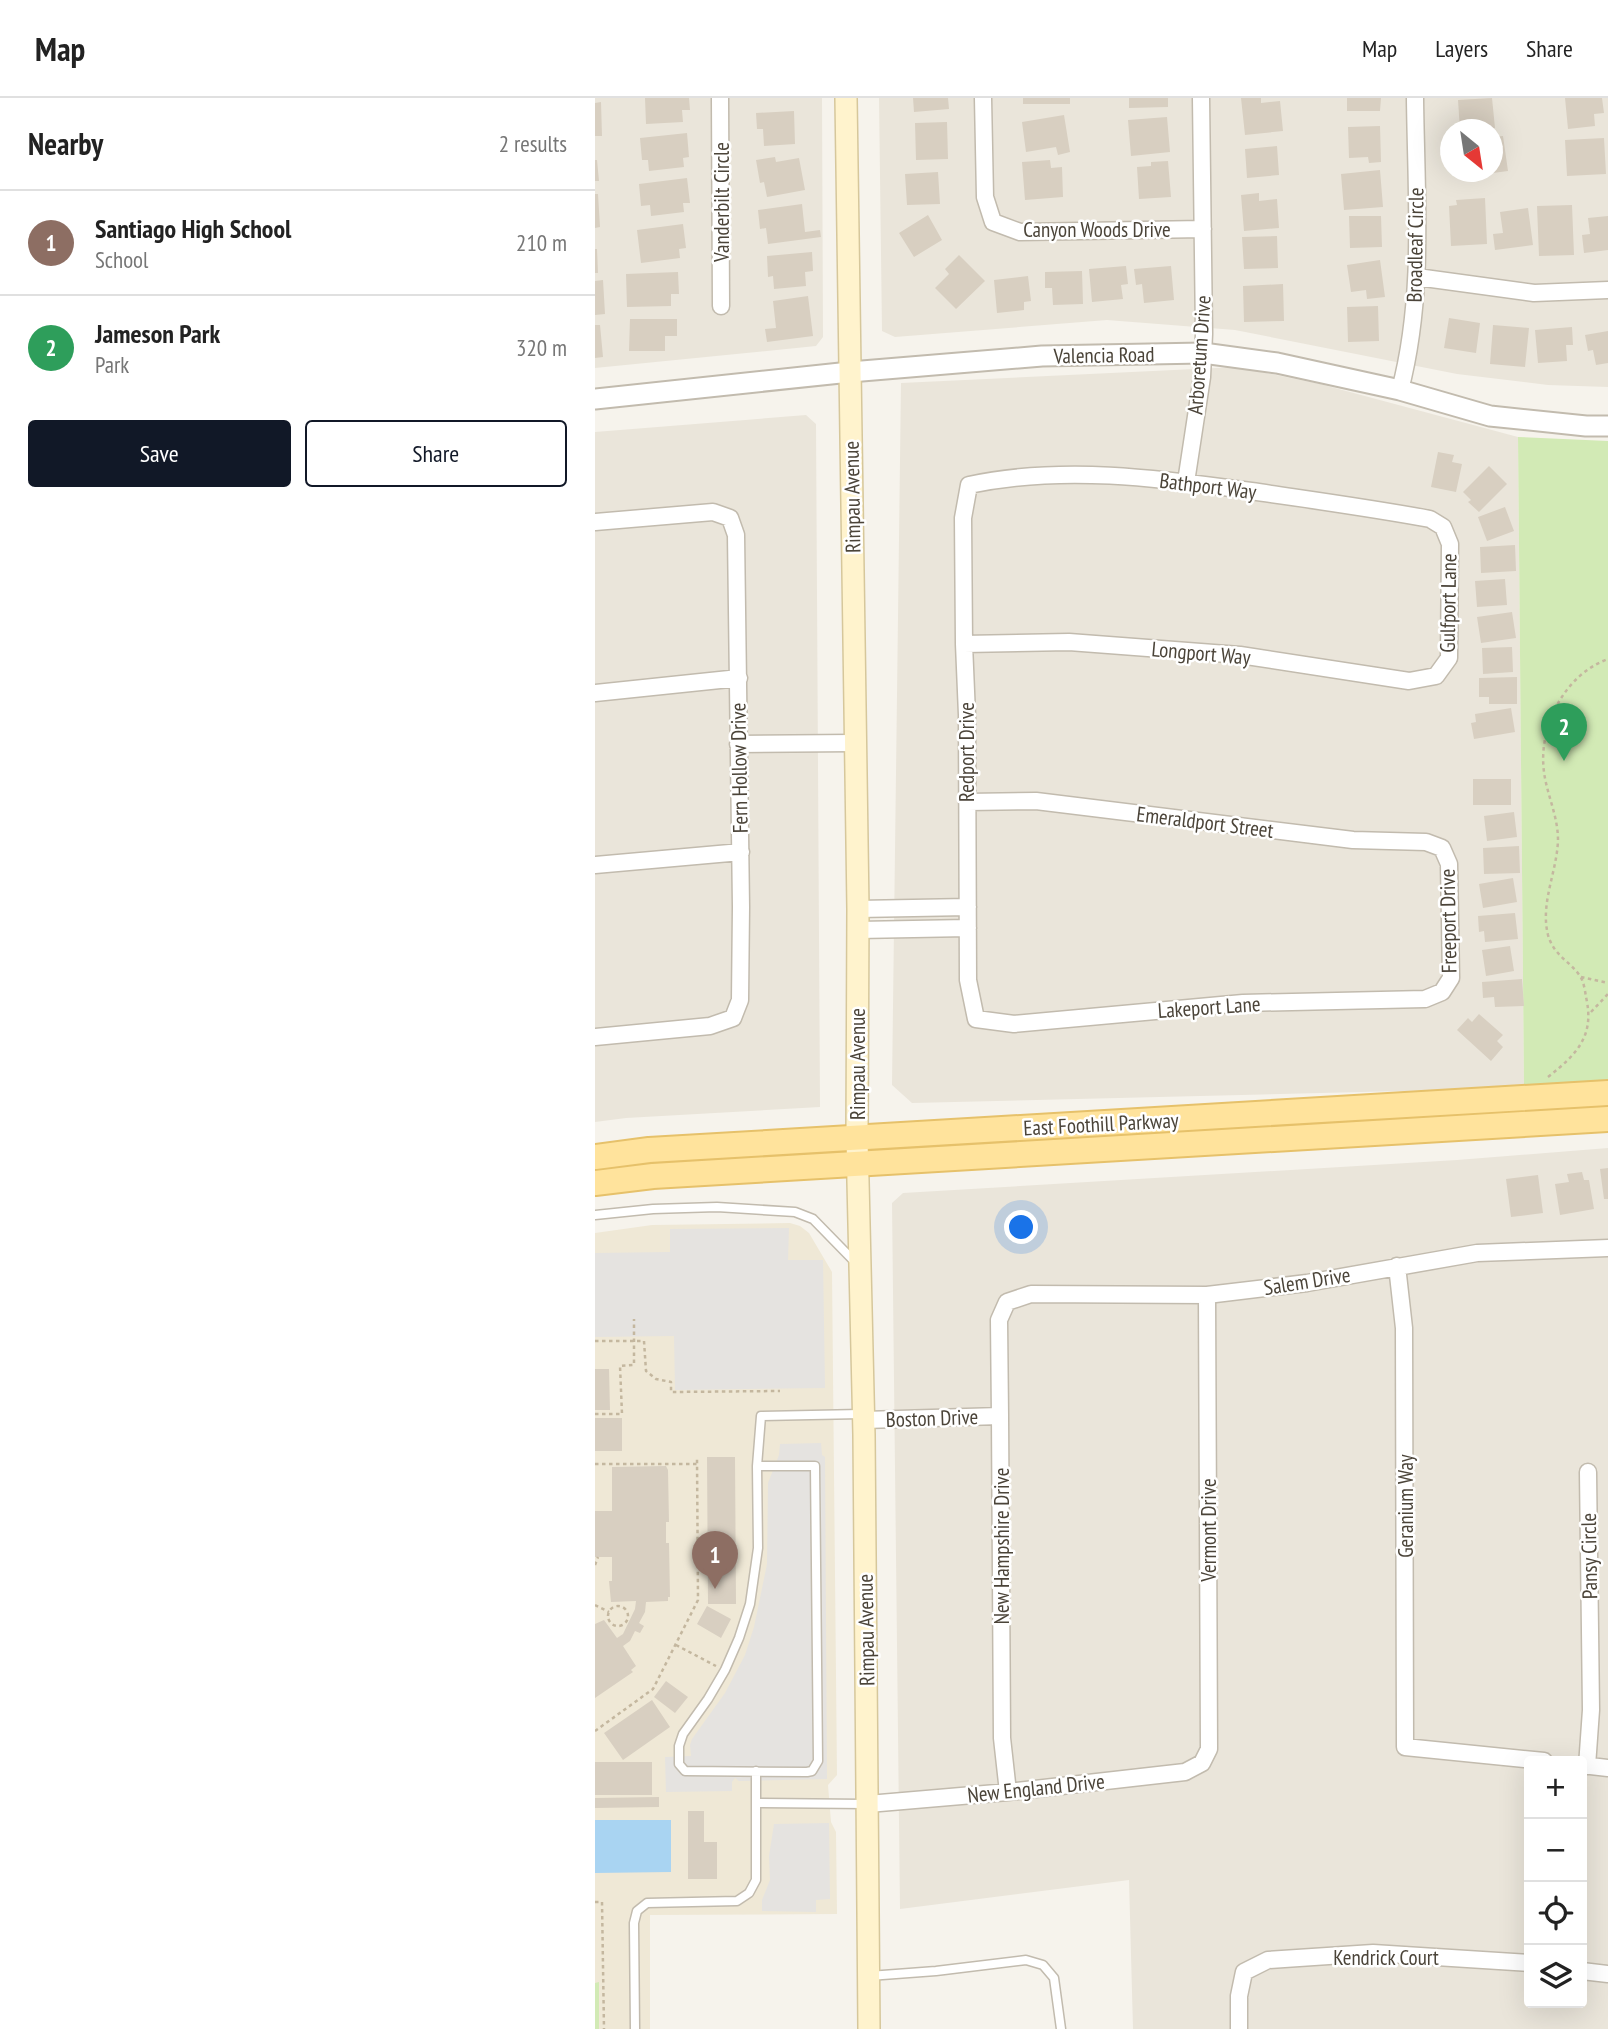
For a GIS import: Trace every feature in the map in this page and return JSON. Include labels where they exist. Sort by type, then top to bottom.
[{"type":"main road","name":"Rimpau Avenue","points":[[846,98],[858,919],[857,1164],[864,1417],[869,2029]]},
{"type":"main road","name":"East Foothill Parkway","points":[[595,1157],[649,1150],[1608,1093]]},
{"type":"main road","name":"East Foothill Parkway","points":[[595,1183],[653,1176],[1608,1119]]},
{"type":"street","name":"Vanderbilt Circle","points":[[720,98],[721,306]]},
{"type":"street","name":"Canyon Woods Drive","points":[[983,98],[985,197],[993,222],[1020,232],[1203,229]]},
{"type":"street","name":"Arboretum Drive","points":[[1187,482],[1203,353],[1201,98]]},
{"type":"street","name":"Broadleaf Circle","points":[[1400,390],[1413,332],[1417,276],[1415,98]]},
{"type":"street","points":[[1417,276],[1534,293],[1608,290]]},
{"type":"street","name":"Valencia Road","points":[[595,399],[850,372],[1042,356],[1203,353],[1277,363],[1400,390],[1490,416],[1608,426]]},
{"type":"street","name":"Bathport Way","points":[[969,485],[999,479],[1097,474],[1187,482],[1430,519],[1443,527]]},
{"type":"street","name":"Redport Drive","points":[[969,485],[963,518],[968,980],[977,1019]]},
{"type":"street","name":"Fern Hollow Drive","points":[[595,522],[713,512],[730,518],[736,535],[741,852],[740,1000],[733,1018],[710,1026],[595,1037]]},
{"type":"street","name":"Gulfport Lane","points":[[1436,676],[1449,659],[1450,544],[1443,527]]},
{"type":"street","name":"Longport Way","points":[[964,644],[1069,642],[1240,655],[1409,681],[1436,676]]},
{"type":"street","points":[[595,693],[739,678]]},
{"type":"street","points":[[738,744],[854,743]]},
{"type":"street","name":"Emeraldport Street","points":[[967,802],[1036,802],[1353,840],[1426,842],[1442,848]]},
{"type":"street","name":"Freeport Drive","points":[[1442,848],[1450,864],[1451,978],[1442,992]]},
{"type":"street","points":[[595,865],[741,852]]},
{"type":"street","points":[[858,919],[920,908],[968,907]]},
{"type":"street","points":[[858,919],[921,929],[968,928]]},
{"type":"street","name":"Lakeport Lane","points":[[977,1019],[1014,1024],[1243,1003],[1425,999],[1442,992]]},
{"type":"street","name":"Salem Drive","points":[[1007,1301],[1031,1294],[1207,1295],[1307,1283],[1477,1253],[1608,1248]]},
{"type":"street","name":"Geranium Way","points":[[1397,1266],[1404,1328],[1405,1746],[1524,1759]]},
{"type":"street","name":"Vermont Drive","points":[[1202,1763],[1209,1749],[1207,1295]]},
{"type":"street","name":"New Hampshire Drive","points":[[1007,1301],[999,1320],[1002,1738],[1008,1792]]},
{"type":"street","name":"Boston Drive","points":[[864,1417],[1000,1416]]},
{"type":"street","name":"Pansy Circle","points":[[1585,1756],[1591,1710],[1588,1472]]},
{"type":"street","name":"New England Drive","points":[[868,1804],[1008,1792],[1185,1772],[1202,1763]]},
{"type":"street","points":[[1587,1765],[1608,1768]]},
{"type":"street","name":"Kendrick Court","points":[[1239,2029],[1239,1996],[1244,1972],[1268,1960],[1373,1953],[1524,1964]]},
{"type":"street","points":[[1587,1972],[1608,1975]]},
{"type":"lane","points":[[920,908],[921,929]]},
{"type":"lane","points":[[595,1215],[706,1207],[745,1207],[795,1212],[813,1219],[860,1267]]},
{"type":"lane","points":[[757,1466],[815,1466],[818,1761],[812,1771],[807,1772],[689,1772],[679,1764],[679,1746],[683,1734],[725,1670],[750,1604],[756,1570],[757,1466],[761,1416],[864,1417]]},
{"type":"lane","points":[[635,2029],[634,1923],[637,1911],[647,1903],[731,1902],[749,1893],[756,1880],[756,1771]]},
{"type":"lane","points":[[756,1803],[868,1804]]},
{"type":"lane","points":[[869,1976],[1026,1960],[1043,1965],[1054,1978],[1061,2029]]},
{"type":"path","points":[[1608,659],[1580,677],[1563,696],[1549,722],[1544,751],[1544,772],[1558,837],[1547,898],[1548,935],[1562,960],[1581,977],[1608,983]]},
{"type":"path","points":[[1546,1078],[1576,1053],[1588,1028],[1590,1013],[1581,977]]},
{"type":"path","points":[[1590,1013],[1608,994]]},
{"type":"path","points":[[595,1414],[622,1414],[619,1366],[634,1365],[634,1319]]},
{"type":"path","points":[[595,1341],[644,1341],[646,1371],[656,1379],[671,1382],[671,1392],[780,1391]]},
{"type":"path","points":[[595,1731],[653,1689],[698,1600],[697,1458]]},
{"type":"path","points":[[595,1464],[697,1464]]},
{"type":"path","points":[[595,1565],[598,1558]]},
{"type":"path","points":[[595,1605],[608,1612]]},
{"type":"path","points":[[613,1607],[622,1607],[628,1614],[627,1622],[618,1626],[612,1624],[608,1612],[613,1607]]},
{"type":"path","points":[[676,1645],[725,1670]]},
{"type":"path","points":[[595,1902],[603,1902],[604,2029]]},
{"type":"shaded area","points":[[595,98],[822,98],[823,337],[816,346],[595,368]]},
{"type":"shaded area","points":[[879,98],[1608,98],[1608,387],[1548,385],[1457,374],[1235,330],[1107,320],[895,337],[882,331]]},
{"type":"shaded area","points":[[1237,367],[1320,384],[1518,437],[1524,1088],[912,1103],[892,1085],[901,383]]},
{"type":"shaded area","points":[[806,415],[816,424],[820,1107],[595,1122],[595,432]]},
{"type":"shaded area","points":[[1608,1148],[1608,2029],[1133,2029],[1129,1880],[900,1909],[892,1203],[903,1193],[1457,1160]]},
{"type":"shaded area","points":[[790,1223],[809,1233],[832,1272],[837,1775],[828,1785],[831,1822],[836,1832],[837,1914],[650,1915],[650,2029],[595,2029],[595,1233],[652,1225]]},
{"type":"shaded area","points":[[789,1228],[788,1260],[823,1260],[825,1388],[675,1390],[674,1336],[595,1337],[595,1253],[670,1252],[670,1229]]},
{"type":"shaded area","points":[[821,1443],[822,1455],[825,1457],[827,1779],[739,1781],[735,1778],[732,1791],[666,1792],[665,1757],[691,1756],[692,1739],[725,1693],[745,1655],[754,1627],[767,1564],[768,1483],[779,1455],[780,1444]]},
{"type":"shaded area","points":[[829,1823],[830,1899],[816,1900],[816,1912],[762,1911],[762,1900],[770,1880],[769,1856],[774,1824]]},
{"type":"green space","points":[[1518,437],[1608,441],[1608,1081],[1524,1088]]},
{"type":"green space","points":[[599,1982],[599,2029],[595,2029],[595,1983]]},
{"type":"water","points":[[595,1820],[671,1820],[671,1872],[595,1873]]},
{"type":"building","points":[[645,98],[689,98],[690,110],[682,110],[683,122],[646,124]]},
{"type":"building","points":[[913,98],[948,98],[949,109],[914,112]]},
{"type":"building","points":[[1023,98],[1070,98],[1070,104],[1023,104]]},
{"type":"building","points":[[1129,98],[1168,98],[1168,107],[1129,108]]},
{"type":"building","points":[[1241,98],[1261,98],[1261,103],[1280,101],[1283,131],[1245,135]]},
{"type":"building","points":[[1347,98],[1381,98],[1380,111],[1347,111]]},
{"type":"building","points":[[1492,98],[1494,119],[1459,119],[1458,100]]},
{"type":"building","points":[[1565,98],[1602,98],[1604,113],[1594,114],[1595,126],[1568,129]]},
{"type":"building","points":[[601,102],[602,136],[595,136],[595,103]]},
{"type":"building","points":[[794,111],[795,144],[764,146],[763,129],[757,129],[756,113]]},
{"type":"building","points":[[1064,115],[1070,152],[1058,155],[1056,147],[1026,152],[1022,122]]},
{"type":"building","points":[[1167,117],[1170,152],[1131,156],[1128,120]]},
{"type":"building","points":[[947,122],[948,159],[916,160],[915,123]]},
{"type":"building","points":[[1380,126],[1381,162],[1369,163],[1368,157],[1349,158],[1348,127]]},
{"type":"building","points":[[687,133],[689,157],[683,158],[684,167],[649,171],[648,160],[642,160],[640,138]]},
{"type":"building","points":[[1503,136],[1508,171],[1503,172]]},
{"type":"building","points":[[1604,138],[1606,174],[1567,176],[1565,140]]},
{"type":"building","points":[[1277,146],[1279,175],[1247,178],[1245,149]]},
{"type":"building","points":[[775,157],[776,162],[799,158],[805,190],[767,197],[764,182],[760,183],[756,160]]},
{"type":"building","points":[[597,160],[599,181],[595,181]]},
{"type":"building","points":[[1050,160],[1051,168],[1062,167],[1063,197],[1025,200],[1022,162]]},
{"type":"building","points":[[1168,161],[1171,197],[1139,199],[1137,167],[1151,166],[1151,162]]},
{"type":"building","points":[[1380,170],[1383,207],[1344,210],[1341,174]]},
{"type":"building","points":[[938,172],[940,204],[907,205],[905,174]]},
{"type":"building","points":[[687,178],[690,203],[683,203],[684,212],[651,216],[650,205],[641,206],[639,184]]},
{"type":"building","points":[[1259,193],[1259,201],[1277,199],[1279,228],[1244,231],[1241,195]]},
{"type":"building","points":[[595,194],[598,194],[600,227],[595,228]]},
{"type":"building","points":[[1485,198],[1487,244],[1451,246],[1449,206],[1457,205],[1456,200]]},
{"type":"building","points":[[802,204],[805,232],[820,230],[821,237],[768,244],[766,228],[760,229],[758,210]]},
{"type":"building","points":[[1572,205],[1574,255],[1539,256],[1537,206]]},
{"type":"building","points":[[1528,208],[1533,245],[1495,250],[1493,234],[1503,233],[1500,212]]},
{"type":"building","points":[[928,215],[942,240],[914,257],[899,233]]},
{"type":"building","points":[[1349,216],[1381,216],[1382,247],[1350,248]]},
{"type":"building","points":[[1608,216],[1608,250],[1584,253],[1582,235],[1590,234],[1588,218]]},
{"type":"building","points":[[683,224],[686,248],[679,249],[680,258],[641,263],[637,230]]},
{"type":"building","points":[[1277,236],[1278,268],[1244,269],[1242,237]]},
{"type":"building","points":[[597,249],[598,273],[595,273]]},
{"type":"building","points":[[812,252],[813,271],[805,272],[806,286],[774,289],[773,276],[768,277],[767,256]]},
{"type":"building","points":[[959,255],[985,281],[956,309],[935,288],[949,274],[945,269]]},
{"type":"building","points":[[1380,260],[1385,297],[1367,299],[1366,290],[1351,292],[1347,265]]},
{"type":"building","points":[[1126,266],[1128,284],[1121,285],[1123,299],[1092,302],[1089,269]]},
{"type":"building","points":[[1171,266],[1174,300],[1144,303],[1142,284],[1136,285],[1134,269]]},
{"type":"building","points":[[1082,271],[1083,304],[1053,305],[1052,288],[1045,288],[1045,272]]},
{"type":"building","points":[[678,272],[679,294],[671,294],[671,306],[627,307],[626,274]]},
{"type":"building","points":[[1028,276],[1031,301],[1024,302],[1024,310],[997,313],[994,280]]},
{"type":"building","points":[[603,280],[605,314],[595,315],[595,281]]},
{"type":"building","points":[[1283,284],[1284,321],[1244,322],[1243,286]]},
{"type":"building","points":[[808,296],[813,336],[767,342],[765,329],[776,328],[773,301]]},
{"type":"building","points":[[1378,306],[1379,341],[1348,342],[1347,307]]},
{"type":"building","points":[[1449,318],[1480,323],[1476,353],[1444,348]]},
{"type":"building","points":[[630,319],[677,319],[677,336],[665,336],[665,351],[629,351]]},
{"type":"building","points":[[595,325],[600,325],[603,357],[595,358]]},
{"type":"building","points":[[1493,325],[1529,328],[1525,367],[1490,364]]},
{"type":"building","points":[[1572,327],[1573,345],[1566,345],[1567,361],[1538,363],[1535,330]]},
{"type":"building","points":[[1608,331],[1608,363],[1596,365],[1593,350],[1588,351],[1585,335]]},
{"type":"building","points":[[1438,452],[1454,455],[1452,462],[1462,464],[1456,492],[1431,487]]},
{"type":"building","points":[[1489,466],[1507,484],[1479,512],[1468,502],[1471,500],[1463,492]]},
{"type":"building","points":[[1505,507],[1514,531],[1487,541],[1478,517]]},
{"type":"building","points":[[1515,545],[1516,571],[1481,573],[1480,547]]},
{"type":"building","points":[[1505,579],[1507,605],[1477,607],[1475,581]]},
{"type":"building","points":[[1512,612],[1516,638],[1481,643],[1477,617]]},
{"type":"building","points":[[1512,647],[1513,672],[1483,674],[1482,648]]},
{"type":"building","points":[[1517,677],[1517,704],[1489,704],[1489,697],[1479,697],[1479,678]]},
{"type":"building","points":[[1511,708],[1515,732],[1474,739],[1471,723],[1476,722],[1475,714]]},
{"type":"building","points":[[1473,779],[1511,779],[1511,805],[1473,805]]},
{"type":"building","points":[[1514,812],[1517,837],[1487,841],[1484,816]]},
{"type":"building","points":[[1519,846],[1520,873],[1484,874],[1483,848]]},
{"type":"building","points":[[1513,878],[1517,902],[1483,908],[1479,884]]},
{"type":"building","points":[[1515,913],[1518,939],[1485,942],[1484,931],[1479,932],[1478,916]]},
{"type":"building","points":[[1510,946],[1514,971],[1486,976],[1482,950]]},
{"type":"building","points":[[1522,979],[1524,1006],[1495,1007],[1494,997],[1483,998],[1482,982]]},
{"type":"building","points":[[1479,1014],[1503,1035],[1497,1041],[1503,1047],[1491,1061],[1457,1030],[1468,1018],[1472,1022]]},
{"type":"building","points":[[1608,1168],[1608,1199],[1604,1199],[1600,1169]]},
{"type":"building","points":[[1582,1172],[1584,1180],[1589,1180],[1594,1209],[1560,1215],[1555,1184],[1569,1182],[1567,1174]]},
{"type":"building","points":[[1538,1175],[1543,1213],[1511,1217],[1506,1179]]},
{"type":"building","points":[[595,1369],[609,1369],[610,1410],[595,1410]]},
{"type":"building","points":[[595,1418],[622,1418],[622,1451],[595,1451]]},
{"type":"building","points":[[707,1457],[735,1457],[736,1604],[708,1604]]},
{"type":"building","points":[[666,1466],[669,1522],[666,1522],[666,1543],[669,1543],[670,1597],[668,1601],[646,1602],[645,1612],[639,1623],[644,1626],[640,1633],[635,1631],[630,1641],[623,1646],[636,1666],[631,1670],[633,1672],[595,1698],[595,1624],[604,1620],[617,1638],[623,1634],[636,1601],[611,1602],[609,1581],[612,1581],[612,1557],[595,1557],[595,1511],[612,1511],[612,1467]]},
{"type":"building","points":[[707,1606],[731,1619],[721,1638],[697,1624]]},
{"type":"building","points":[[666,1681],[688,1697],[675,1713],[654,1697]]},
{"type":"building","points":[[652,1700],[670,1727],[623,1760],[604,1733]]},
{"type":"building","points":[[595,1762],[652,1762],[652,1795],[595,1795]]},
{"type":"building","points":[[659,1797],[659,1807],[595,1808],[595,1798]]},
{"type":"building","points":[[688,1811],[704,1811],[704,1842],[717,1842],[717,1879],[688,1879]]},
{"type":"place","name":"Jameson Park","points":[[1564,761]]},
{"type":"place","name":"Santiago High School","points":[[715,1589]]}]
